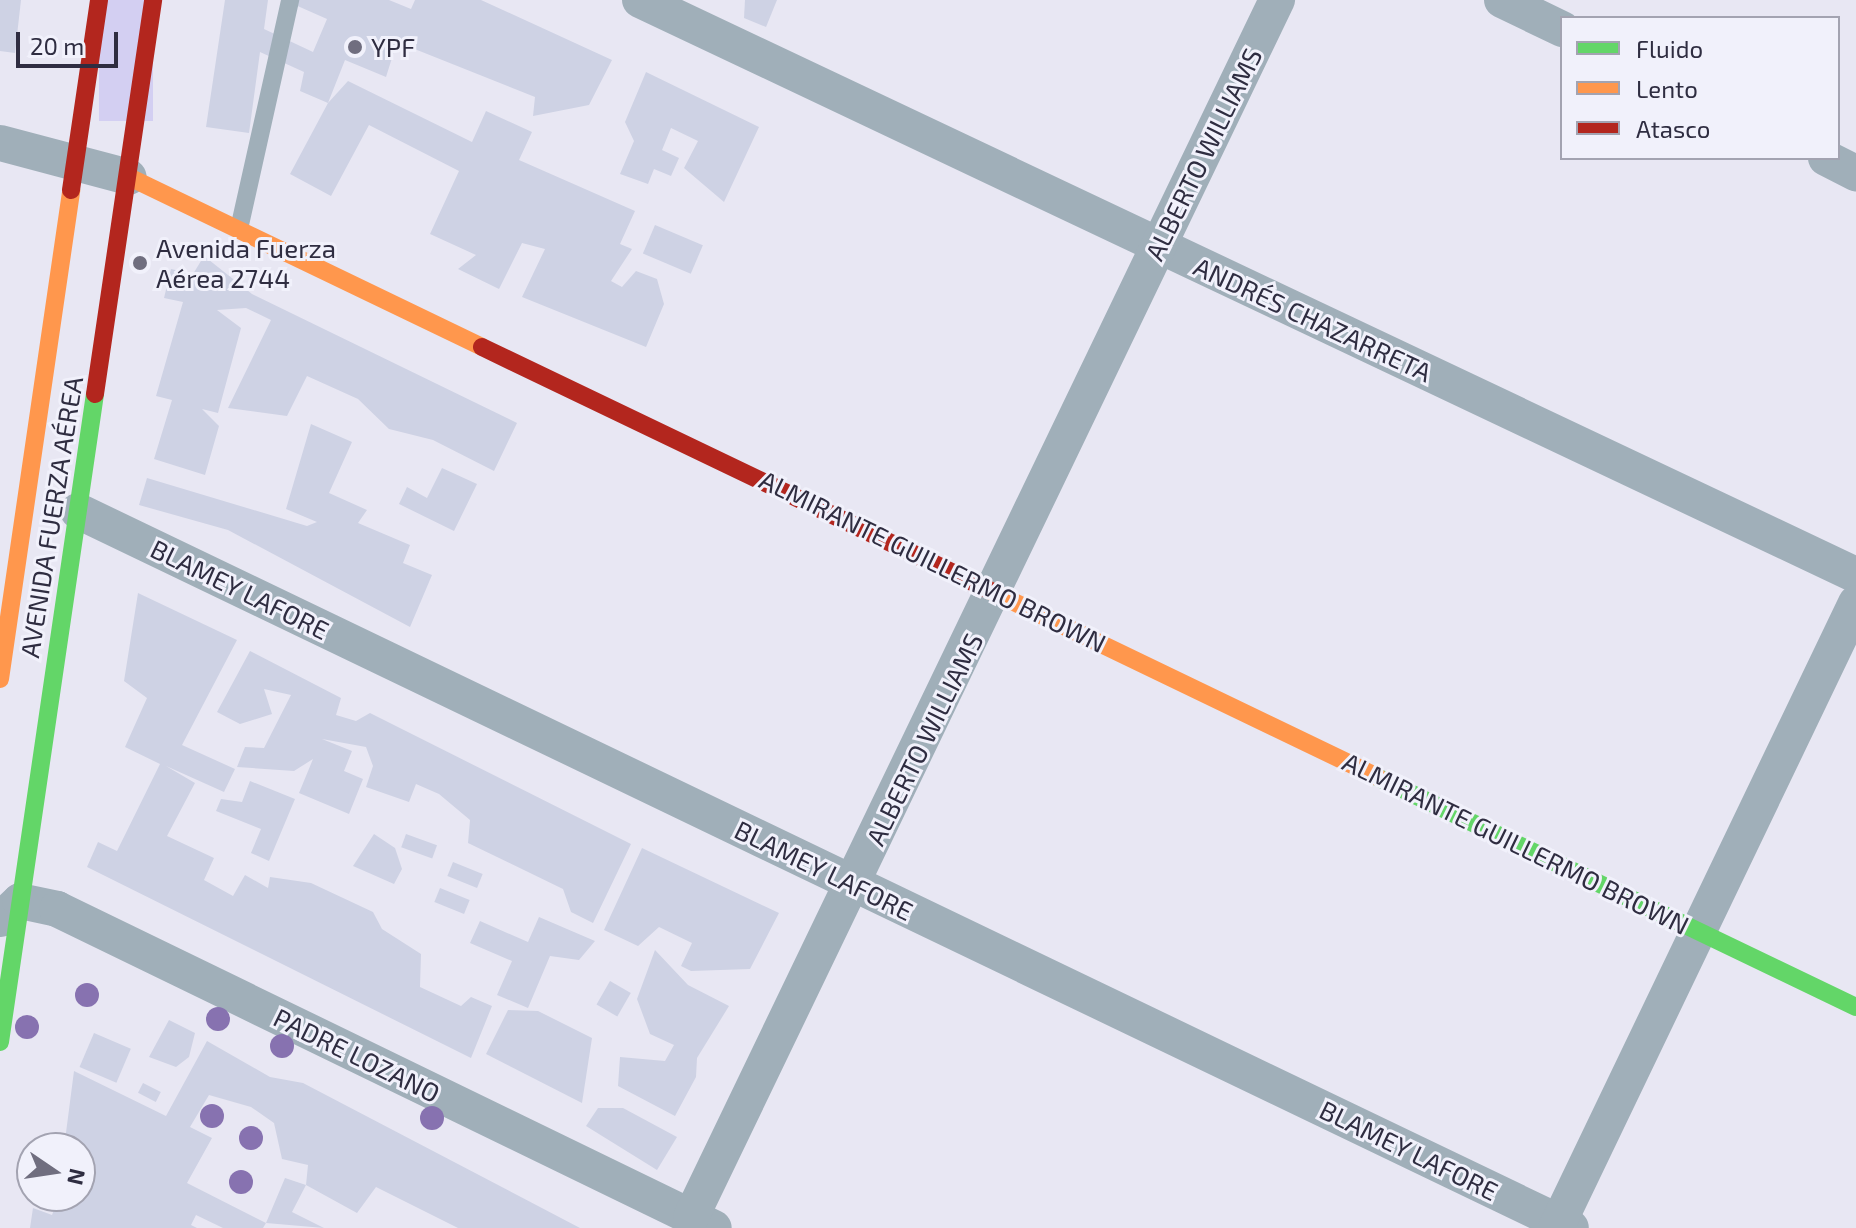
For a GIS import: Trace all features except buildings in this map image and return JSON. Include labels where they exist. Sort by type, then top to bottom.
[{"type":"street","name":"AVENIDA FUERZA AÉREA","points":[[0,679],[9,552],[76,160],[99,0]]},
{"type":"street","name":"AVENIDA FUERZA AÉREA","points":[[0,1042],[10,910],[78,511],[153,0]]},
{"type":"street","name":"ANDRÉS CHAZARRETA","points":[[640,0],[1856,575]]},
{"type":"street","name":"ALBERTO WILLIAMS","points":[[703,1222],[854,884],[1277,0]]},
{"type":"street","points":[[1502,0],[1560,28]]},
{"type":"street","name":"ALMIRANTE GUILLERMO BROWN","points":[[0,143],[76,160],[129,177],[1856,1007]]},
{"type":"street","points":[[1830,160],[1856,173]]},
{"type":"street","name":"BLAMEY LAFORE","points":[[78,511],[1562,1226]]},
{"type":"street","points":[[1562,1226],[1698,931],[1856,603]]},
{"type":"street","name":"PADRE LOZANO","points":[[10,910],[57,909],[703,1222]]},
{"type":"lane","points":[[239,229],[290,0]]},
{"type":"shaded area","points":[[99,0],[153,0],[153,121],[99,121]]},
{"type":"traffic: fast","points":[[0,1042],[95,394]]},
{"type":"traffic: fast","points":[[1377,777],[1856,1007]]},
{"type":"traffic: slow","points":[[129,177],[482,347]]},
{"type":"traffic: slow","points":[[0,679],[71,190]]},
{"type":"traffic: slow","points":[[989,590],[1377,777]]},
{"type":"traffic: jam","points":[[71,190],[99,0]]},
{"type":"traffic: jam","points":[[95,394],[153,0]]},
{"type":"traffic: jam","points":[[482,347],[989,590]]},
{"type":"place","name":"YPF","points":[[355,47]]},
{"type":"place","name":"Avenida Fuerza Aérea 2744","points":[[140,263]]}]
